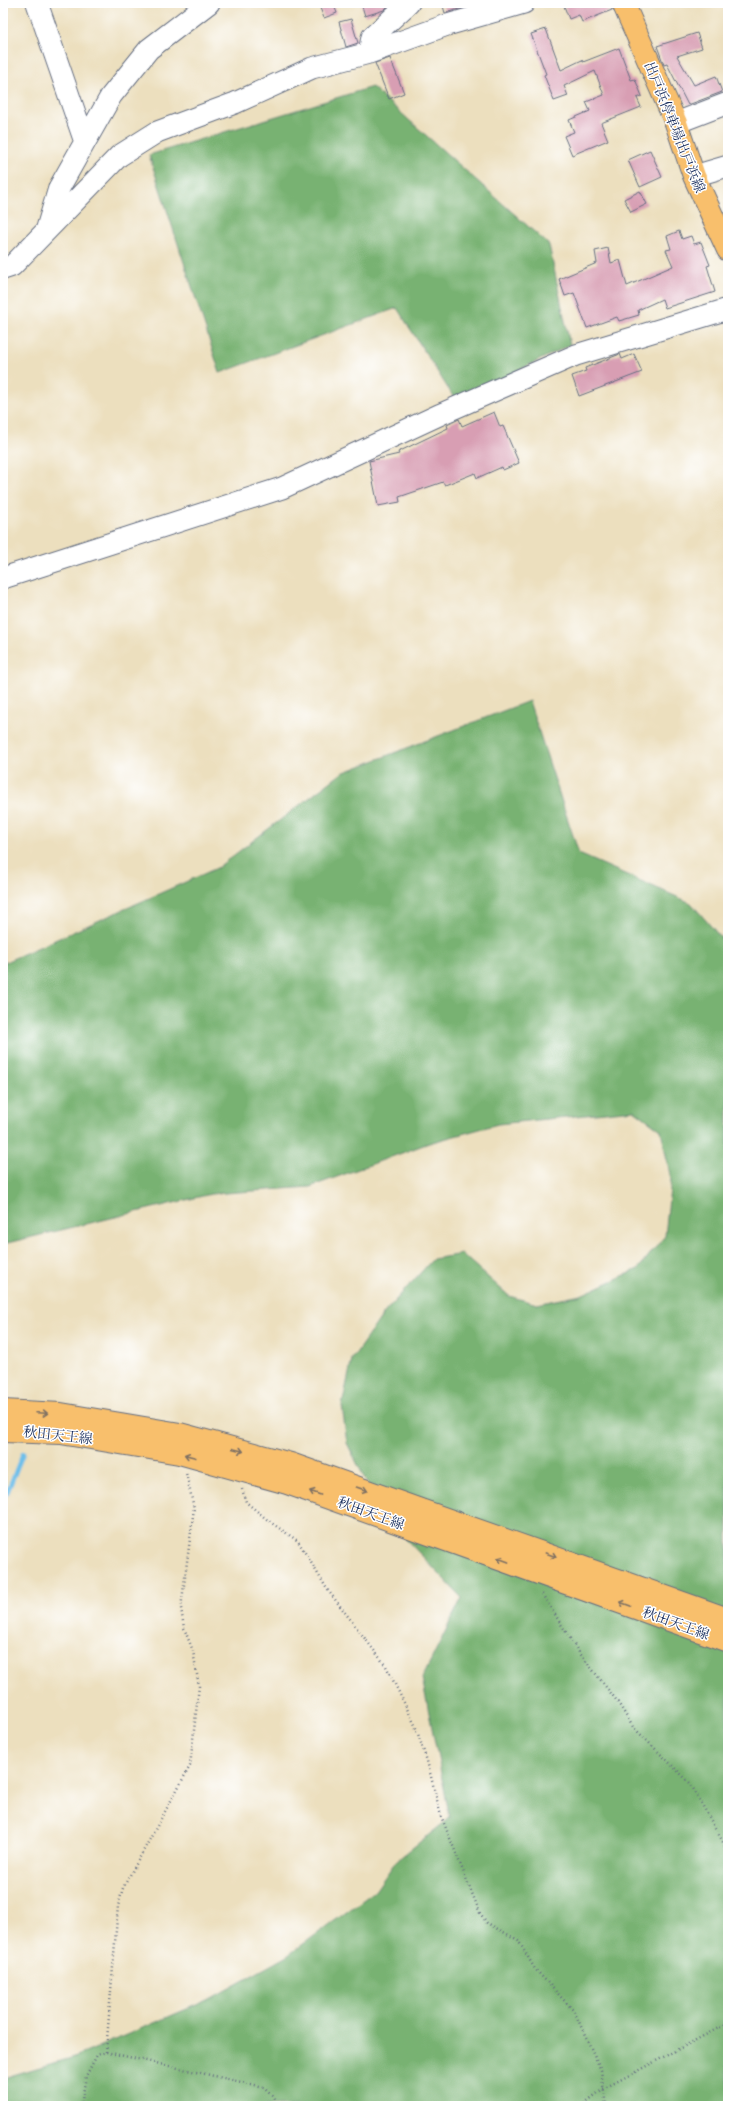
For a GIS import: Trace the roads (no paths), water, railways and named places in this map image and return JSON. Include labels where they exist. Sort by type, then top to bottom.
[{"type":"main road","name":"出戸浜停車場出戸浜線","points":[[623,3],[676,123],[694,176],[728,250]]},
{"type":"main road","name":"秋田天王線","points":[[3,1411],[61,1414],[180,1434],[291,1464],[728,1619]]},
{"type":"main road","name":"秋田天王線","points":[[3,1430],[61,1433],[183,1454],[287,1483],[728,1641]]},
{"type":"street","points":[[37,3],[85,142]]},
{"type":"street","points":[[45,232],[59,188],[111,96],[149,49],[209,3]]},
{"type":"street","points":[[369,53],[372,37],[409,3]]},
{"type":"street","points":[[3,269],[12,266],[119,156],[157,132],[235,103],[312,68],[369,53],[448,25],[524,3]]},
{"type":"street","points":[[676,123],[728,103]]},
{"type":"street","points":[[694,176],[728,166]]},
{"type":"street","points":[[3,578],[282,488],[441,414],[576,355],[728,308]]},
{"type":"waterway","points":[[3,1496],[7,1493],[23,1453]]}]
